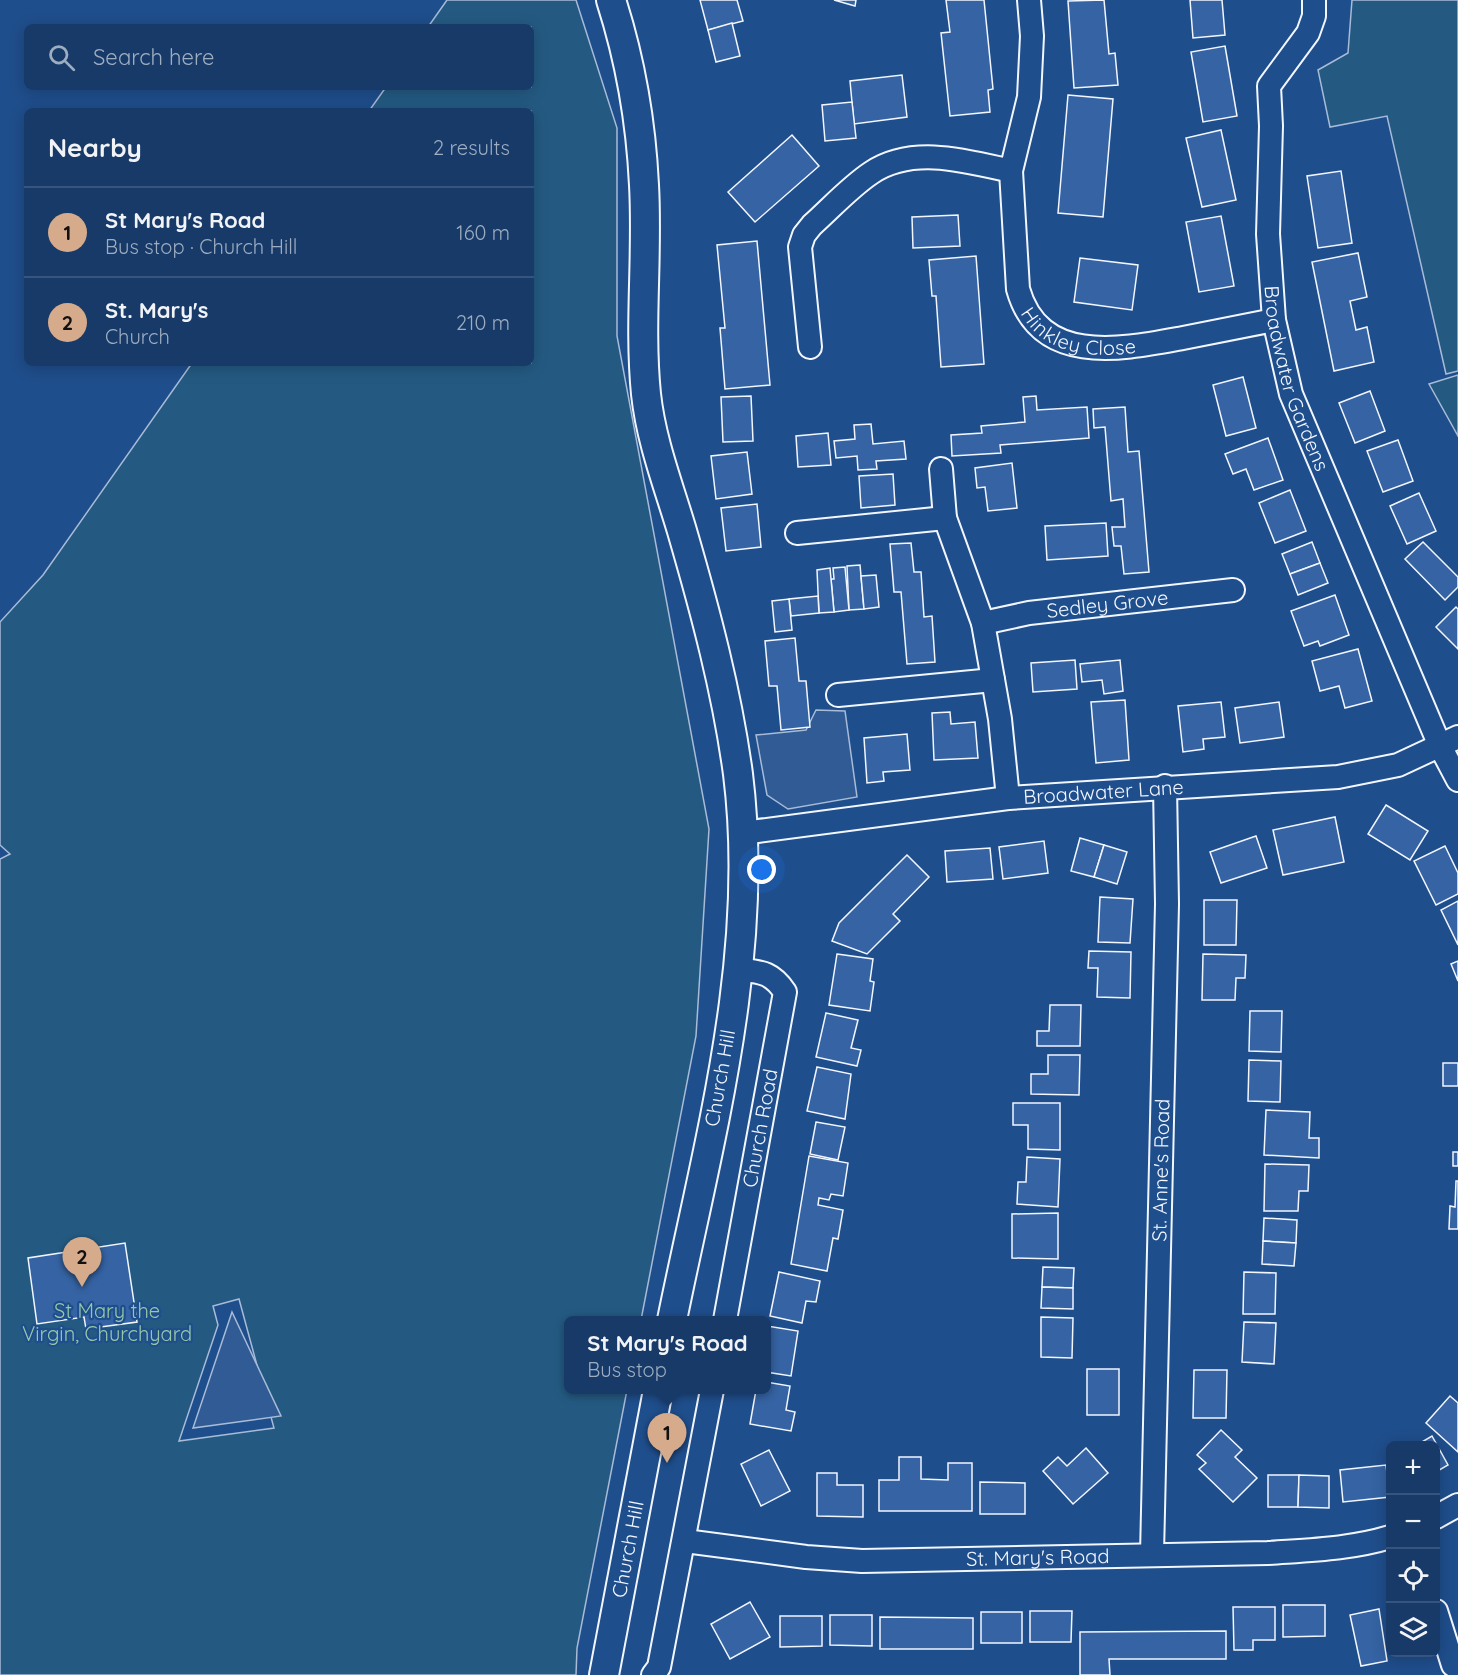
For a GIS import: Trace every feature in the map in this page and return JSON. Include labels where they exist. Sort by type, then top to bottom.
[{"type":"street","name":"Church Hill","points":[[611,0],[630,75],[645,187],[642,334],[647,398],[658,450],[699,591],[726,704],[738,773],[743,833],[743,886],[736,969],[705,1162],[673,1316]]},
{"type":"street","name":"Hinkley Close","points":[[1029,0],[1032,36],[1029,97],[1011,171],[1017,277],[1022,302],[1044,330],[1062,340],[1083,347],[1106,350],[1274,320]]},
{"type":"street","name":"Broadwater Gardens","points":[[1314,0],[1314,16],[1308,33],[1269,86],[1271,126],[1268,234],[1274,320],[1291,394],[1449,741]]},
{"type":"street","points":[[810,347],[800,247],[802,241],[812,225],[872,172],[901,160],[928,157],[964,160],[1011,171]]},
{"type":"street","points":[[941,469],[945,518],[983,622],[1000,719],[1008,798]]},
{"type":"street","points":[[797,533],[945,518]]},
{"type":"street","name":"Sedley Grove","points":[[983,622],[1029,613],[1233,590]]},
{"type":"street","points":[[838,696],[993,680]]},
{"type":"street","name":"Broadwater Lane","points":[[743,833],[1008,798],[1165,786],[1338,777],[1398,765],[1449,741]]},
{"type":"street","points":[[1449,741],[1458,780]]},
{"type":"street","name":"St. Anne's Road","points":[[1152,1554],[1167,904],[1165,786]]},
{"type":"street","name":"Church Road","points":[[725,1316],[785,992],[776,979],[761,972],[736,969]]},
{"type":"street","name":"Church Hill","points":[[604,1675],[657,1394]]},
{"type":"street","points":[[653,1675],[659,1667],[685,1541],[711,1394]]},
{"type":"street","points":[[1440,1515],[1458,1505]]},
{"type":"street","name":"St. Mary's Road","points":[[685,1541],[806,1557],[862,1561],[1324,1550],[1386,1538]]},
{"type":"street","points":[[1440,1623],[1454,1665]]},
{"type":"green space","name":"St Mary the Virgin, Churchyard","points":[[447,0],[576,0],[617,128],[617,336],[709,829],[696,1036],[642,1316],[564,1316],[564,1394],[626,1394],[577,1648],[576,1675],[0,1675],[0,859],[10,854],[0,845],[0,622],[43,575],[190,366],[534,366],[534,108],[371,108],[384,90],[534,90],[534,24],[430,24]],"holes":[[[239,1299],[274,1428],[179,1441],[218,1325],[213,1306]]]},
{"type":"green space","points":[[1352,0],[1458,0],[1458,371],[1446,374],[1387,116],[1330,127],[1318,70],[1348,53]]},
{"type":"green space","points":[[1458,375],[1458,436],[1429,384]]},
{"type":"shaded area","points":[[816,710],[845,711],[857,797],[788,809],[767,795],[756,735],[806,730]]},
{"type":"shaded area","points":[[232,1312],[281,1416],[193,1428]]},
{"type":"building","points":[[700,0],[737,0],[743,21],[708,30]]},
{"type":"building","points":[[834,0],[856,0],[855,6]]},
{"type":"building","points":[[946,0],[984,0],[993,89],[988,90],[990,112],[950,116],[941,33],[950,32]]},
{"type":"building","points":[[1104,0],[1109,54],[1115,53],[1118,85],[1074,88],[1068,1]]},
{"type":"building","points":[[1190,0],[1222,0],[1225,35],[1193,38]]},
{"type":"building","points":[[732,23],[740,56],[716,62],[708,30]]},
{"type":"building","points":[[1225,46],[1237,116],[1203,122],[1191,52]]},
{"type":"building","points":[[902,75],[907,117],[854,124],[850,81]]},
{"type":"building","points":[[1068,95],[1113,99],[1103,217],[1058,213]]},
{"type":"building","points":[[852,102],[856,138],[825,141],[822,105]]},
{"type":"building","points":[[1221,130],[1236,200],[1202,207],[1186,138]]},
{"type":"building","points":[[792,135],[819,166],[755,222],[728,192]]},
{"type":"building","points":[[1341,171],[1352,243],[1318,248],[1307,176]]},
{"type":"building","points":[[958,215],[960,246],[913,248],[912,217]]},
{"type":"building","points":[[1221,216],[1234,286],[1199,292],[1186,222]]},
{"type":"building","points":[[757,241],[770,385],[725,389],[720,328],[725,328],[717,245]]},
{"type":"building","points":[[1358,253],[1367,297],[1350,301],[1356,330],[1367,327],[1374,362],[1334,371],[1312,262]]},
{"type":"building","points":[[976,256],[984,364],[941,367],[936,296],[932,296],[929,260]]},
{"type":"building","points":[[1080,258],[1138,265],[1132,310],[1074,302]]},
{"type":"building","points":[[1243,377],[1256,428],[1226,436],[1213,385]]},
{"type":"building","points":[[1370,391],[1385,431],[1355,443],[1339,403]]},
{"type":"building","points":[[751,396],[753,441],[723,442],[721,397]]},
{"type":"building","points":[[1036,396],[1037,410],[1087,407],[1089,438],[1000,445],[1001,453],[952,456],[951,435],[982,433],[981,426],[1025,422],[1023,397]]},
{"type":"building","points":[[1125,407],[1128,452],[1139,451],[1149,572],[1124,574],[1121,546],[1114,546],[1112,527],[1125,527],[1123,499],[1111,501],[1105,427],[1094,428],[1093,409]]},
{"type":"building","points":[[871,424],[873,444],[904,441],[906,459],[876,461],[877,469],[858,470],[857,456],[836,458],[834,441],[855,439],[854,425]]},
{"type":"building","points":[[828,433],[831,465],[798,467],[796,436]]},
{"type":"building","points":[[1268,438],[1283,480],[1254,490],[1246,469],[1233,474],[1225,454]]},
{"type":"building","points":[[1398,440],[1413,481],[1383,492],[1367,451]]},
{"type":"building","points":[[747,452],[752,494],[716,499],[711,456]]},
{"type":"building","points":[[1012,463],[1017,508],[988,511],[985,487],[977,488],[975,468]]},
{"type":"building","points":[[893,474],[895,505],[861,508],[859,476]]},
{"type":"building","points":[[1290,490],[1306,531],[1275,543],[1259,503]]},
{"type":"building","points":[[1419,493],[1436,531],[1407,544],[1390,506]]},
{"type":"building","points":[[757,504],[761,547],[726,551],[721,508]]},
{"type":"building","points":[[1106,523],[1108,556],[1047,560],[1045,526]]},
{"type":"building","points":[[1312,542],[1320,563],[1290,574],[1282,554]]},
{"type":"building","points":[[1423,542],[1458,577],[1458,587],[1445,600],[1405,559]]},
{"type":"building","points":[[911,543],[914,572],[921,572],[924,617],[932,616],[935,662],[907,664],[901,592],[894,592],[890,544]]},
{"type":"building","points":[[1320,563],[1328,583],[1298,595],[1290,574]]},
{"type":"building","points":[[860,565],[864,609],[849,610],[847,566]]},
{"type":"building","points":[[845,567],[849,610],[834,612],[831,579],[834,579],[833,568]]},
{"type":"building","points":[[830,568],[834,612],[819,613],[817,570]]},
{"type":"building","points":[[876,575],[879,607],[864,609],[861,576]]},
{"type":"building","points":[[1335,595],[1349,635],[1320,646],[1318,641],[1304,646],[1291,611]]},
{"type":"building","points":[[818,596],[819,613],[791,616],[789,599]]},
{"type":"building","points":[[789,599],[792,630],[775,632],[772,601]]},
{"type":"building","points":[[1456,607],[1458,609],[1458,649],[1436,627]]},
{"type":"building","points":[[795,638],[799,681],[806,681],[810,727],[781,730],[777,686],[769,686],[765,641]]},
{"type":"building","points":[[1358,649],[1372,701],[1345,708],[1339,686],[1320,691],[1312,661]]},
{"type":"building","points":[[1075,660],[1077,689],[1033,692],[1031,663]]},
{"type":"building","points":[[1120,660],[1123,691],[1104,694],[1102,680],[1082,682],[1080,664]]},
{"type":"building","points":[[1125,700],[1129,760],[1096,763],[1091,702]]},
{"type":"building","points":[[1221,702],[1225,737],[1203,739],[1204,749],[1183,752],[1178,706]]},
{"type":"building","points":[[1279,702],[1284,737],[1240,743],[1235,708]]},
{"type":"building","points":[[950,712],[951,724],[975,722],[978,758],[934,760],[932,713]]},
{"type":"building","points":[[907,734],[910,770],[883,772],[884,781],[867,783],[864,738]]},
{"type":"building","points":[[1386,805],[1428,831],[1410,860],[1368,834]]},
{"type":"building","points":[[1335,817],[1344,862],[1283,875],[1273,830]]},
{"type":"building","points":[[1256,836],[1267,868],[1221,883],[1210,852]]},
{"type":"building","points":[[1080,838],[1104,845],[1094,877],[1071,871]]},
{"type":"building","points":[[1044,841],[1048,873],[1003,879],[999,847]]},
{"type":"building","points":[[1104,845],[1127,852],[1117,884],[1094,877]]},
{"type":"building","points":[[1445,846],[1458,873],[1458,894],[1436,905],[1414,861]]},
{"type":"building","points":[[990,848],[993,879],[947,882],[945,851]]},
{"type":"building","points":[[907,855],[929,877],[893,914],[900,921],[867,954],[832,941],[839,923]]},
{"type":"building","points":[[1100,897],[1133,899],[1130,943],[1098,942]]},
{"type":"building","points":[[1204,900],[1237,900],[1236,945],[1204,945]]},
{"type":"building","points":[[1458,901],[1458,945],[1441,910]]},
{"type":"building","points":[[1089,951],[1131,952],[1130,998],[1097,997],[1098,968],[1088,968]]},
{"type":"building","points":[[837,954],[873,959],[870,981],[874,982],[870,1011],[829,1005]]},
{"type":"building","points":[[1203,954],[1246,955],[1245,978],[1236,978],[1235,1000],[1202,1000]]},
{"type":"building","points":[[1458,961],[1458,981],[1451,964]]},
{"type":"building","points":[[1050,1005],[1081,1005],[1080,1046],[1037,1046],[1037,1031],[1049,1031]]},
{"type":"building","points":[[1250,1011],[1282,1011],[1281,1052],[1249,1051]]},
{"type":"building","points":[[826,1013],[858,1020],[851,1048],[861,1050],[857,1066],[816,1057]]},
{"type":"building","points":[[1048,1055],[1080,1055],[1079,1095],[1031,1094],[1031,1074],[1048,1074]]},
{"type":"building","points":[[1249,1060],[1281,1061],[1280,1102],[1248,1101]]},
{"type":"building","points":[[1443,1063],[1458,1063],[1458,1086],[1443,1086]]},
{"type":"building","points":[[817,1067],[851,1074],[845,1119],[807,1111]]},
{"type":"building","points":[[1013,1103],[1060,1103],[1060,1150],[1028,1149],[1028,1125],[1013,1125]]},
{"type":"building","points":[[1266,1110],[1310,1112],[1309,1138],[1319,1138],[1319,1158],[1264,1155]]},
{"type":"building","points":[[816,1122],[845,1127],[838,1160],[810,1154]]},
{"type":"building","points":[[1453,1152],[1458,1152],[1458,1166],[1453,1166]]},
{"type":"building","points":[[809,1156],[848,1163],[843,1196],[831,1194],[829,1200],[819,1198],[818,1205],[843,1210],[838,1239],[833,1238],[827,1271],[791,1264]]},
{"type":"building","points":[[1027,1157],[1060,1159],[1058,1207],[1017,1204],[1018,1182],[1026,1182]]},
{"type":"building","points":[[1265,1164],[1309,1165],[1308,1191],[1299,1191],[1298,1211],[1264,1211]]},
{"type":"building","points":[[1456,1181],[1458,1181],[1458,1229],[1449,1229],[1450,1206],[1455,1207]]},
{"type":"building","points":[[1058,1213],[1058,1259],[1012,1258],[1012,1214]]},
{"type":"building","points":[[1264,1218],[1297,1220],[1296,1243],[1263,1241]]},
{"type":"building","points":[[1263,1241],[1296,1243],[1294,1266],[1262,1264]]},
{"type":"building","points":[[125,1243],[137,1322],[86,1329],[84,1317],[37,1324],[28,1258]]},
{"type":"building","points":[[1043,1267],[1074,1268],[1073,1288],[1042,1287]]},
{"type":"building","points":[[779,1272],[820,1281],[816,1302],[806,1301],[802,1323],[770,1316]]},
{"type":"building","points":[[1244,1272],[1276,1273],[1275,1314],[1243,1314]]},
{"type":"building","points":[[1042,1287],[1073,1288],[1073,1309],[1041,1308]]},
{"type":"building","points":[[1041,1317],[1073,1318],[1072,1358],[1041,1357]]},
{"type":"building","points":[[1244,1322],[1276,1323],[1274,1364],[1242,1362]]},
{"type":"building","points":[[771,1327],[798,1331],[791,1376],[771,1373]]},
{"type":"building","points":[[1087,1369],[1119,1369],[1119,1415],[1087,1415]]},
{"type":"building","points":[[1194,1370],[1227,1370],[1226,1418],[1193,1418]]},
{"type":"building","points":[[771,1383],[790,1386],[786,1410],[795,1412],[791,1431],[750,1424],[755,1394],[771,1394]]},
{"type":"building","points":[[1450,1396],[1458,1403],[1458,1452],[1426,1423]]},
{"type":"building","points":[[1221,1430],[1242,1450],[1235,1457],[1257,1478],[1233,1502],[1199,1469],[1206,1463],[1197,1455]]},
{"type":"building","points":[[1432,1436],[1435,1441],[1424,1441]]},
{"type":"building","points":[[1086,1448],[1108,1473],[1073,1504],[1043,1471],[1058,1457],[1067,1466]]},
{"type":"building","points":[[769,1450],[790,1491],[761,1506],[741,1464]]},
{"type":"building","points":[[1440,1450],[1448,1465],[1440,1470]]},
{"type":"building","points":[[899,1457],[921,1457],[921,1479],[948,1480],[948,1463],[972,1463],[972,1511],[879,1511],[879,1480],[899,1480]]},
{"type":"building","points":[[1386,1465],[1386,1497],[1343,1502],[1340,1470]]},
{"type":"building","points":[[817,1473],[837,1473],[837,1485],[863,1485],[863,1517],[817,1516]]},
{"type":"building","points":[[1268,1475],[1299,1475],[1298,1507],[1268,1507]]},
{"type":"building","points":[[1299,1475],[1329,1476],[1329,1508],[1298,1507]]},
{"type":"building","points":[[980,1482],[1025,1483],[1025,1514],[980,1514]]},
{"type":"building","points":[[750,1602],[770,1637],[730,1659],[711,1624]]},
{"type":"building","points":[[1283,1605],[1325,1605],[1325,1636],[1283,1637]]},
{"type":"building","points":[[1233,1607],[1275,1607],[1275,1640],[1253,1640],[1253,1650],[1234,1650]]},
{"type":"building","points":[[1379,1609],[1387,1661],[1361,1666],[1350,1615]]},
{"type":"building","points":[[1030,1611],[1072,1611],[1071,1642],[1030,1642]]},
{"type":"building","points":[[981,1612],[1022,1612],[1022,1643],[981,1643]]},
{"type":"building","points":[[830,1615],[872,1615],[872,1646],[830,1645]]},
{"type":"building","points":[[780,1616],[822,1616],[822,1646],[780,1647]]},
{"type":"building","points":[[880,1617],[973,1618],[973,1649],[880,1649]]},
{"type":"building","points":[[1226,1631],[1226,1659],[1109,1659],[1110,1675],[1080,1675],[1080,1632]]},
{"type":"place","name":"St. Mary's","points":[[82,1287]]},
{"type":"place","name":"St Mary's Road","points":[[667,1463]]}]
